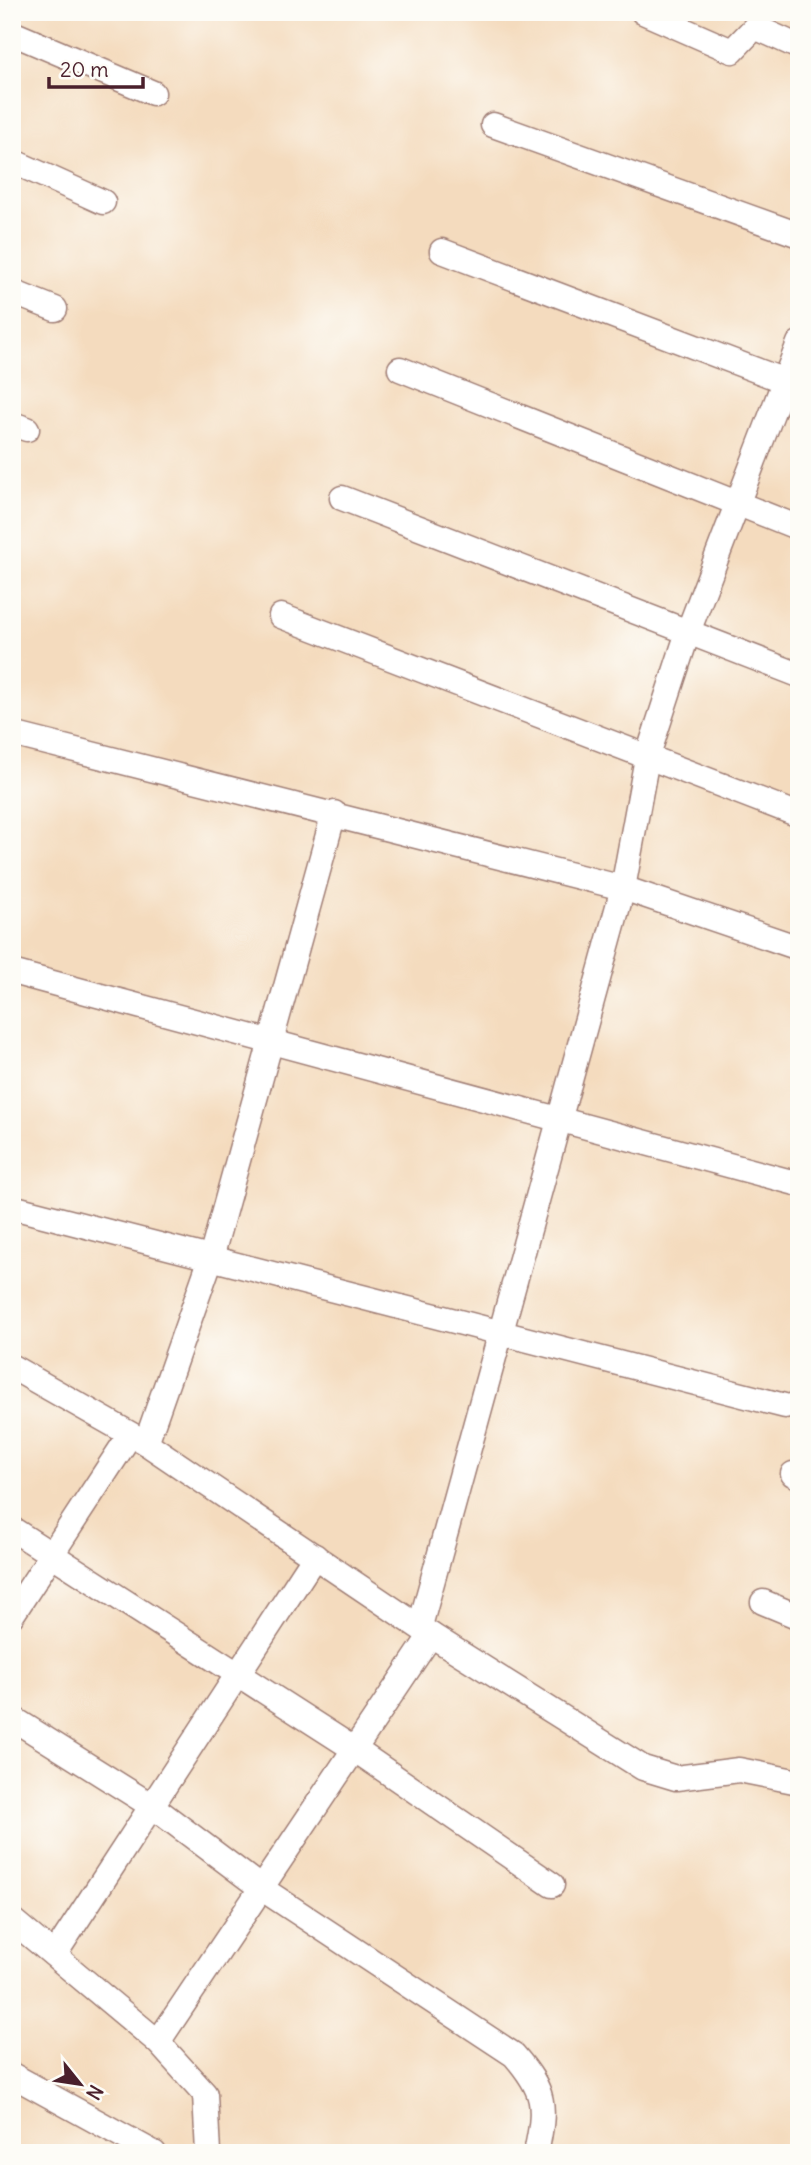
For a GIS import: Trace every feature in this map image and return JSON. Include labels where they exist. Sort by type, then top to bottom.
[{"type":"street","points":[[643,12],[732,51],[759,20],[799,47]]},
{"type":"street","points":[[12,33],[153,93]]},
{"type":"street","points":[[493,125],[799,235]]},
{"type":"street","points":[[12,161],[103,202]]},
{"type":"street","points":[[442,251],[791,383]]},
{"type":"street","points":[[12,292],[55,309]]},
{"type":"street","points":[[158,2042],[354,1749],[426,1631],[501,1333],[624,888],[647,758],[688,632],[737,503],[791,383],[799,343]]},
{"type":"street","points":[[400,369],[799,528]]},
{"type":"street","points":[[342,498],[799,675]]},
{"type":"street","points":[[281,616],[799,815]]},
{"type":"street","points":[[12,734],[624,888],[799,948]]},
{"type":"street","points":[[12,1615],[52,1553],[138,1439],[211,1258],[334,813]]},
{"type":"street","points":[[12,972],[799,1184]]},
{"type":"street","points":[[12,1207],[785,1406]]},
{"type":"street","points":[[12,1367],[138,1439],[426,1631],[643,1768],[676,1778],[739,1770],[799,1782]]},
{"type":"street","points":[[12,1529],[354,1749],[552,1885]]},
{"type":"street","points":[[55,1954],[315,1556]]},
{"type":"street","points":[[763,1602],[799,1617]]},
{"type":"street","points":[[12,1718],[152,1806],[261,1888],[514,2055],[534,2078],[544,2104],[536,2153]]},
{"type":"street","points":[[12,1920],[158,2042],[205,2094],[208,2153]]},
{"type":"street","points":[[12,2075],[154,2153]]}]
